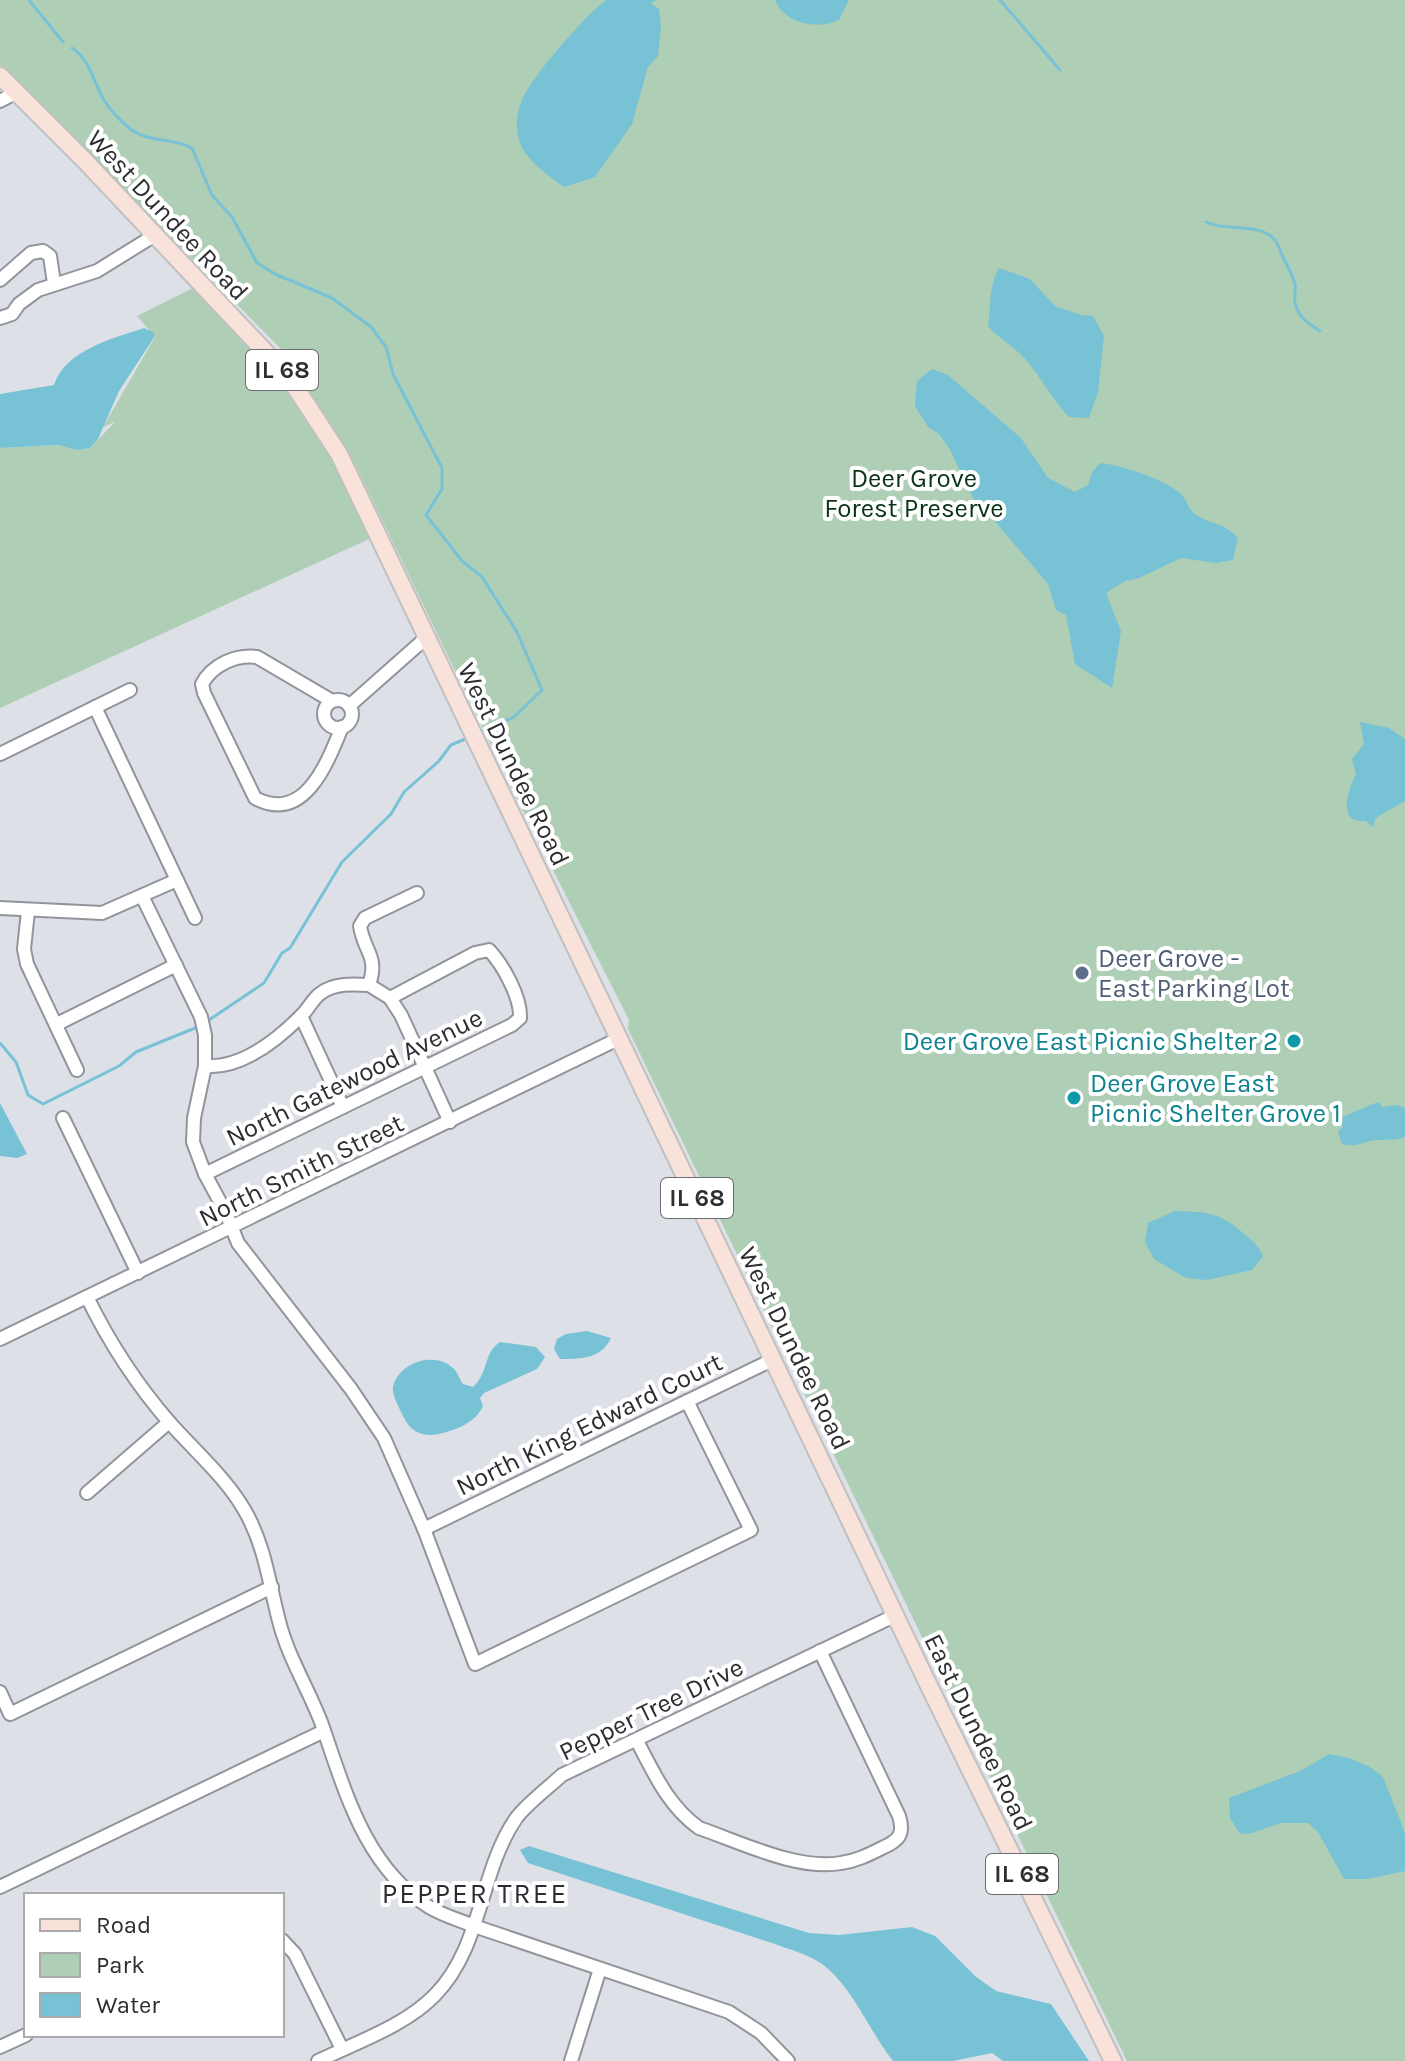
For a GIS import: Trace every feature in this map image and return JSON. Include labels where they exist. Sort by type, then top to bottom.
[{"type":"main road","name":"West Dundee Road","points":[[0,76],[288,376],[339,454],[867,1553]]},
{"type":"main road","name":"East Dundee Road","points":[[867,1553],[1113,2061]]},
{"type":"street","points":[[0,101],[17,92]]},
{"type":"street","points":[[0,318],[12,314],[19,304],[38,290],[97,271],[155,235]]},
{"type":"street","points":[[0,280],[31,253],[43,251],[50,256],[54,283]]},
{"type":"street","points":[[349,706],[427,637]]},
{"type":"street","points":[[246,655],[257,657],[332,701],[341,700],[349,706],[351,719],[342,727],[316,782],[286,804],[270,806],[255,798],[202,684],[214,667],[246,655]]},
{"type":"street","points":[[0,754],[130,690]]},
{"type":"street","points":[[332,701],[325,708],[325,721],[332,727],[342,727]]},
{"type":"street","points":[[95,707],[195,918]]},
{"type":"street","points":[[0,908],[95,914],[177,880]]},
{"type":"street","points":[[369,985],[374,969],[372,955],[360,926],[365,918],[417,893]]},
{"type":"street","points":[[142,896],[201,1017],[205,1035],[205,1066],[194,1118],[193,1142],[205,1174],[238,1243],[351,1389],[392,1454],[475,1664],[751,1530],[687,1401]]},
{"type":"street","points":[[28,911],[24,949],[27,964],[77,1070]]},
{"type":"street","name":"North Gatewood Avenue","points":[[205,1174],[424,1069],[512,1025],[520,1018],[521,1007],[489,950],[475,953],[390,998]]},
{"type":"street","points":[[57,1024],[176,965]]},
{"type":"street","points":[[205,1066],[221,1067],[270,1043],[301,1016],[321,993],[344,984],[369,985],[390,998],[401,1015],[450,1122]]},
{"type":"street","points":[[301,1016],[343,1107]]},
{"type":"street","name":"North Smith Street","points":[[0,1339],[620,1038]]},
{"type":"street","points":[[63,1118],[138,1273]]},
{"type":"street","points":[[87,1297],[126,1369],[244,1509],[261,1543],[279,1622],[291,1658],[324,1731],[350,1805],[372,1849],[397,1881],[432,1909],[474,1926],[729,2012],[761,2033],[788,2061]]},
{"type":"street","name":"North King Edward Court","points":[[424,1529],[774,1359]]},
{"type":"street","points":[[87,1493],[169,1422]]},
{"type":"street","points":[[0,1692],[10,1714],[272,1587]]},
{"type":"street","name":"Pepper Tree Drive","points":[[318,2061],[406,2018],[435,1995],[460,1962],[497,1856],[518,1817],[562,1775],[896,1615]]},
{"type":"street","points":[[637,1741],[668,1799],[699,1828],[786,1858],[815,1864],[851,1861],[891,1844],[899,1838],[902,1830],[899,1816],[820,1651]]},
{"type":"street","points":[[0,1887],[324,1731]]},
{"type":"street","points":[[284,1942],[295,1954],[342,2049]]},
{"type":"street","points":[[571,2061],[600,1969]]},
{"type":"street","points":[[0,2047],[24,2036]]},
{"type":"green space","name":"Deer Grove Forest Preserve","points":[[0,0],[1405,0],[1405,2061],[1127,2061],[628,1029],[629,1020],[523,811],[356,466],[282,350],[0,65]]},
{"type":"green space","points":[[201,284],[317,421],[378,535],[0,708],[0,448],[58,445],[77,450],[90,448],[115,422],[103,427],[155,337],[137,316]]},
{"type":"water","points":[[606,0],[656,0],[651,3],[659,9],[658,56],[648,67],[632,124],[595,177],[564,187],[527,156],[517,132],[518,111],[528,89],[548,62]]},
{"type":"water","points":[[775,0],[849,0],[839,20],[812,24],[786,15]]},
{"type":"water","points":[[999,268],[1030,279],[1055,306],[1093,316],[1104,336],[1098,392],[1089,418],[1069,417],[1026,360],[988,326],[992,289]]},
{"type":"water","points":[[144,328],[155,336],[119,391],[98,439],[90,448],[77,450],[58,445],[0,448],[0,394],[54,385],[68,363],[79,354],[105,341]]},
{"type":"water","points":[[932,369],[948,375],[1021,438],[1048,478],[1075,492],[1088,485],[1092,472],[1100,463],[1130,470],[1174,488],[1195,514],[1227,529],[1238,538],[1233,560],[1216,563],[1181,558],[1137,579],[1125,581],[1106,593],[1121,631],[1112,688],[1075,664],[1066,615],[1056,610],[1048,584],[994,520],[976,504],[949,448],[939,434],[928,427],[915,406],[917,381]]},
{"type":"water","points":[[1360,722],[1389,728],[1405,739],[1405,801],[1376,818],[1372,827],[1366,821],[1351,817],[1347,805],[1356,774],[1352,759],[1364,744]]},
{"type":"water","points":[[1378,1102],[1383,1107],[1397,1105],[1405,1108],[1405,1137],[1356,1145],[1342,1144],[1338,1131],[1343,1127],[1339,1121],[1342,1117]]},
{"type":"water","points":[[0,1103],[27,1154],[17,1158],[0,1156]]},
{"type":"water","points":[[1175,1211],[1203,1213],[1226,1220],[1254,1243],[1263,1257],[1252,1270],[1207,1280],[1186,1278],[1154,1259],[1145,1242],[1148,1223]]},
{"type":"water","points":[[587,1331],[611,1338],[596,1354],[560,1359],[554,1349],[557,1339],[566,1334]]},
{"type":"water","points":[[500,1342],[536,1347],[545,1357],[537,1369],[484,1393],[480,1398],[483,1406],[480,1412],[466,1424],[435,1435],[422,1434],[411,1428],[393,1393],[402,1371],[418,1362],[436,1360],[453,1368],[463,1384],[473,1387],[482,1376],[491,1352]]},
{"type":"water","points":[[1329,1754],[1349,1758],[1383,1777],[1405,1833],[1405,1871],[1368,1879],[1344,1879],[1318,1832],[1308,1823],[1281,1823],[1240,1834],[1230,1818],[1229,1798],[1300,1771]]},
{"type":"water","points":[[529,1846],[809,1933],[839,1935],[912,1927],[935,1936],[975,1976],[996,1991],[1051,2004],[1089,2061],[1003,2061],[992,2053],[953,2061],[893,2061],[843,1985],[817,1961],[775,1944],[528,1863],[520,1850]]},
{"type":"waterway","points":[[29,0],[63,42]]},
{"type":"waterway","points":[[1000,0],[1060,70]]},
{"type":"waterway","points":[[72,48],[87,65],[106,104],[129,128],[144,136],[192,148],[212,195],[232,217],[257,263],[332,298],[371,327],[386,347],[393,374],[442,468],[442,489],[426,515],[462,561],[482,577],[517,632],[542,690],[514,717],[480,732]]},
{"type":"waterway","points":[[1206,222],[1258,230],[1273,238],[1294,280],[1295,303],[1299,312],[1320,331]]},
{"type":"waterway","points":[[206,1022],[264,983],[282,953],[290,948],[342,862],[391,814],[404,792],[438,762],[451,745],[470,737]]},
{"type":"waterway","points":[[0,1043],[16,1062],[28,1095],[43,1104],[119,1066],[136,1052],[200,1026]]},
{"type":"place","name":"Deer Grove - East Parking Lot","points":[[1082,973]]},
{"type":"place","name":"Deer Grove East Picnic Shelter 2","points":[[1294,1041]]},
{"type":"place","name":"Deer Grove East Picnic Shelter Grove 1","points":[[1074,1098]]},
{"type":"district","name":"PEPPER TREE","points":[[475,1893]]}]
